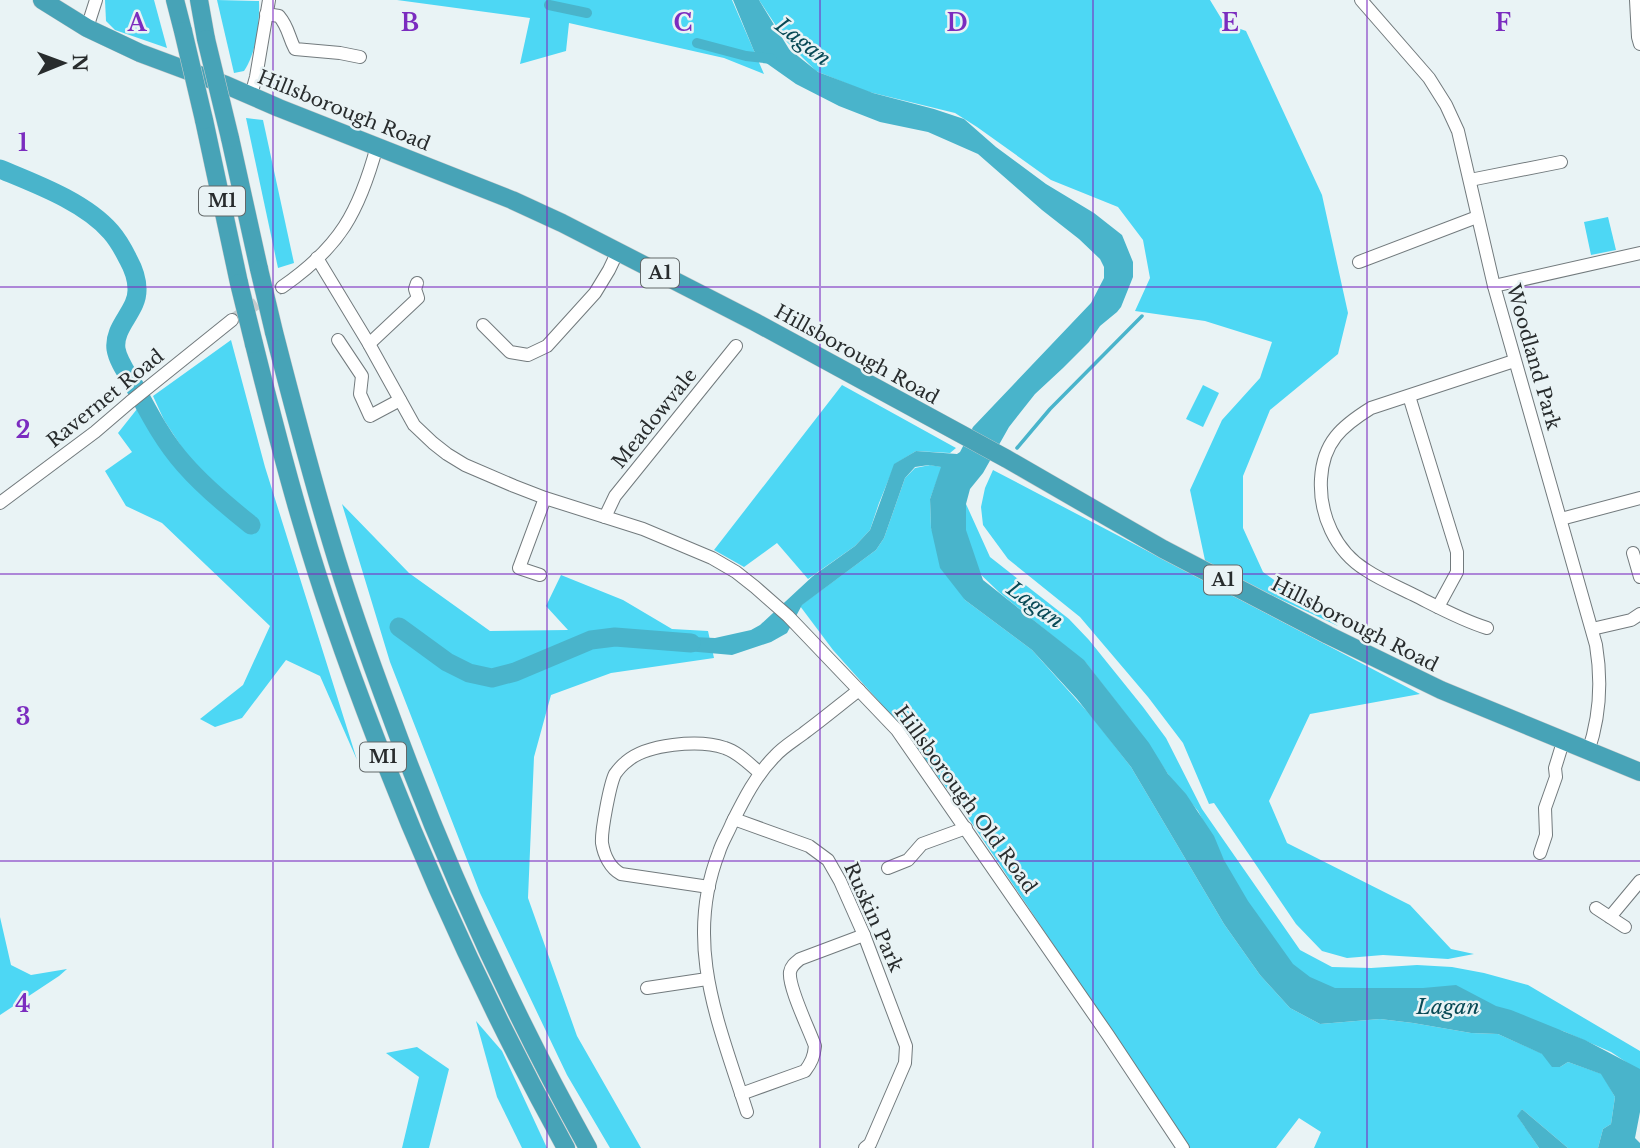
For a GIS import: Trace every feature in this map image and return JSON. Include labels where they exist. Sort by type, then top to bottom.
[{"type":"highway","name":"Hillsborough Road","points":[[42,0],[87,28],[140,53],[512,200],[618,251],[1022,467],[1163,549],[1328,635],[1441,690],[1640,772]]},
{"type":"highway","name":"M1","points":[[175,0],[254,344],[302,525],[323,590],[404,811],[452,923],[500,1024],[566,1148]]},
{"type":"highway","name":"M1","points":[[198,0],[297,422],[331,543],[374,671],[444,855],[483,942],[525,1030],[588,1148]]},
{"type":"street","points":[[87,28],[96,0]]},
{"type":"street","points":[[251,95],[269,0]]},
{"type":"street","name":"Woodland Park","points":[[1361,0],[1429,78],[1446,104],[1458,131],[1514,361],[1592,629],[1600,679],[1596,725],[1588,752]]},
{"type":"street","points":[[1636,0],[1640,44]]},
{"type":"street","points":[[265,15],[279,16],[287,26],[295,49],[360,57]]},
{"type":"street","points":[[282,286],[317,258],[340,233],[364,189],[377,146]]},
{"type":"street","points":[[1470,180],[1561,162]]},
{"type":"street","points":[[1359,262],[1477,217]]},
{"type":"street","points":[[483,325],[510,352],[528,355],[547,346],[594,293],[618,251]]},
{"type":"street","points":[[1494,286],[1640,253]]},
{"type":"street","name":"Hillsborough Old Road","points":[[317,258],[414,425],[447,454],[487,475],[545,498],[606,517],[712,558],[736,572],[770,599],[803,632],[897,730],[1101,1024],[1183,1148]]},
{"type":"street","points":[[369,344],[422,297],[415,289],[417,283]]},
{"type":"street","name":"Ravernet Road","points":[[0,503],[69,453],[232,320]]},
{"type":"street","points":[[338,340],[362,376],[360,394],[370,416],[400,400]]},
{"type":"street","name":"Meadowvale","points":[[606,517],[615,496],[736,346]]},
{"type":"street","points":[[1487,628],[1463,620],[1364,570],[1348,555],[1325,519],[1321,488],[1322,463],[1338,433],[1353,419],[1371,408],[1514,361]]},
{"type":"street","points":[[1409,396],[1457,552],[1457,572],[1438,607]]},
{"type":"street","points":[[541,575],[519,568],[545,498]]},
{"type":"street","points":[[1561,520],[1640,498]]},
{"type":"street","points":[[1633,553],[1640,577]]},
{"type":"street","points":[[1592,629],[1631,620],[1640,614]]},
{"type":"street","points":[[747,1112],[717,1021],[707,979],[703,937],[704,912],[718,852],[760,773],[777,754],[859,690]]},
{"type":"street","points":[[1540,853],[1546,835],[1545,808],[1556,777],[1555,768],[1563,742]]},
{"type":"street","points":[[709,887],[621,874],[613,869],[602,844],[614,775],[625,762],[639,752],[673,744],[723,747],[737,753],[760,773]]},
{"type":"street","name":"Ruskin Park","points":[[734,820],[808,846],[828,860],[864,935],[906,1046],[905,1063],[870,1144],[865,1148]]},
{"type":"street","points":[[888,869],[908,860],[922,844],[966,828]]},
{"type":"street","points":[[1610,917],[1640,881]]},
{"type":"street","points":[[1596,908],[1625,927]]},
{"type":"street","points":[[741,1094],[805,1071],[811,1063],[815,1046],[790,981],[791,968],[800,959],[864,935]]},
{"type":"street","points":[[647,988],[707,979]]},
{"type":"shaded area","points":[[105,0],[154,0],[167,48],[115,30],[106,21]]},
{"type":"shaded area","points":[[217,0],[259,1],[256,38],[252,56],[244,71],[234,73]]},
{"type":"shaded area","points":[[397,0],[732,0],[764,74],[724,58],[569,23],[566,51],[520,64],[530,18]]},
{"type":"shaded area","points":[[759,0],[1210,0],[1224,23],[1246,31],[1322,195],[1348,313],[1338,354],[1270,410],[1243,476],[1243,528],[1263,572],[1338,626],[1206,565],[1190,490],[1222,420],[1260,378],[1272,342],[1205,321],[1135,311],[1150,278],[1143,240],[1118,207],[1051,180],[955,113],[865,91],[816,71],[786,41]]},
{"type":"shaded area","points":[[246,118],[263,120],[294,263],[278,268]]},
{"type":"shaded area","points":[[1608,217],[1616,250],[1591,255],[1584,222]]},
{"type":"shaded area","points":[[231,340],[265,467],[357,760],[320,676],[286,660],[242,718],[215,727],[200,719],[243,685],[270,626],[162,523],[126,506],[105,471],[132,452],[118,433],[137,409],[192,484],[198,472],[164,420],[153,396]]},
{"type":"shaded area","points":[[842,385],[956,448],[950,453],[916,451],[895,464],[870,530],[855,546],[808,579],[777,543],[744,567],[714,550]]},
{"type":"shaded area","points":[[1203,385],[1219,393],[1203,427],[1186,419]]},
{"type":"shaded area","points":[[930,465],[942,467],[930,499],[931,528],[965,600],[1032,650],[1092,717],[1131,767],[1224,924],[1260,975],[1290,1008],[1320,1024],[1380,1019],[1471,1033],[1498,1034],[1543,1054],[1560,1067],[1568,1062],[1602,1074],[1615,1097],[1611,1124],[1603,1129],[1598,1148],[1568,1148],[1522,1109],[1518,1117],[1539,1148],[1314,1148],[1321,1132],[1299,1118],[1276,1148],[1190,1148],[961,807],[892,716],[833,650],[800,606],[876,550],[884,538],[905,478],[915,468]]},
{"type":"shaded area","points":[[993,470],[1420,694],[1310,714],[1269,801],[1287,843],[1410,905],[1451,949],[1474,954],[1448,959],[1383,955],[1347,958],[1322,951],[1296,924],[1214,803],[1209,804],[1183,743],[1148,697],[1080,617],[1008,559],[983,525],[981,507]]},
{"type":"shaded area","points":[[342,504],[409,573],[490,631],[568,630],[546,606],[561,575],[623,600],[672,629],[708,631],[714,658],[611,673],[551,695],[534,757],[528,898],[577,1036],[641,1148],[610,1148],[567,1075],[480,893],[390,662]]},
{"type":"shaded area","points":[[966,504],[990,557],[1069,619],[1143,707],[1166,738],[1202,809],[1300,950],[1332,967],[1452,967],[1528,985],[1640,1051],[1640,1075],[1638,1070],[1611,1052],[1563,1031],[1332,989],[1300,973],[1273,942],[1242,895],[1198,811],[1086,663],[1000,593],[975,569],[966,532]]},
{"type":"shaded area","points":[[0,917],[11,965],[31,975],[67,969],[0,1015]]},
{"type":"shaded area","points":[[476,1021],[502,1051],[547,1148],[522,1148],[497,1097]]},
{"type":"shaded area","points":[[417,1047],[449,1069],[429,1148],[402,1148],[419,1077],[386,1053]]},
{"type":"water","name":"Lagan","points":[[733,0],[759,0],[789,49],[818,72],[873,93],[964,119],[1046,184],[1094,213],[1122,235],[1133,262],[1133,277],[1121,307],[1035,394],[1009,427],[983,473],[970,489],[966,504],[966,530],[983,580],[1084,660],[1149,743],[1168,774],[1186,794],[1214,836],[1224,860],[1248,901],[1293,964],[1310,977],[1335,988],[1423,988],[1456,985],[1496,1006],[1585,1040],[1640,1069],[1640,1112],[1635,1138],[1640,1143],[1640,1148],[1598,1148],[1603,1129],[1611,1124],[1615,1097],[1601,1074],[1568,1062],[1560,1067],[1552,1067],[1542,1054],[1498,1034],[1471,1033],[1380,1019],[1320,1024],[1290,1008],[1260,975],[1224,924],[1131,767],[1077,699],[1032,650],[965,600],[940,568],[931,528],[930,499],[941,467],[915,467],[905,478],[884,538],[876,550],[802,605],[787,633],[771,642],[732,655],[664,649],[667,633],[715,638],[751,630],[760,625],[813,576],[855,546],[870,530],[894,464],[916,451],[960,452],[973,427],[1091,303],[1104,278],[1104,267],[1100,259],[978,154],[928,132],[880,122],[839,106],[796,84],[759,58]]},
{"type":"water","points":[[1522,1109],[1568,1148],[1539,1148],[1517,1116]]},
{"type":"waterway","points":[[549,5],[587,13]]},
{"type":"waterway","points":[[697,43],[746,56],[772,59]]},
{"type":"waterway","points":[[0,169],[74,203],[100,221],[116,238],[132,266],[137,289],[134,304],[118,333],[116,349],[119,359],[157,427],[177,455],[208,488],[251,525]]},
{"type":"waterway","points":[[1017,448],[1050,409],[1142,316]]},
{"type":"waterway","points":[[399,627],[447,662],[469,673],[492,678],[515,672],[591,640],[615,637],[691,643]]},
{"type":"tunnel","points":[[232,320],[282,287]]}]
